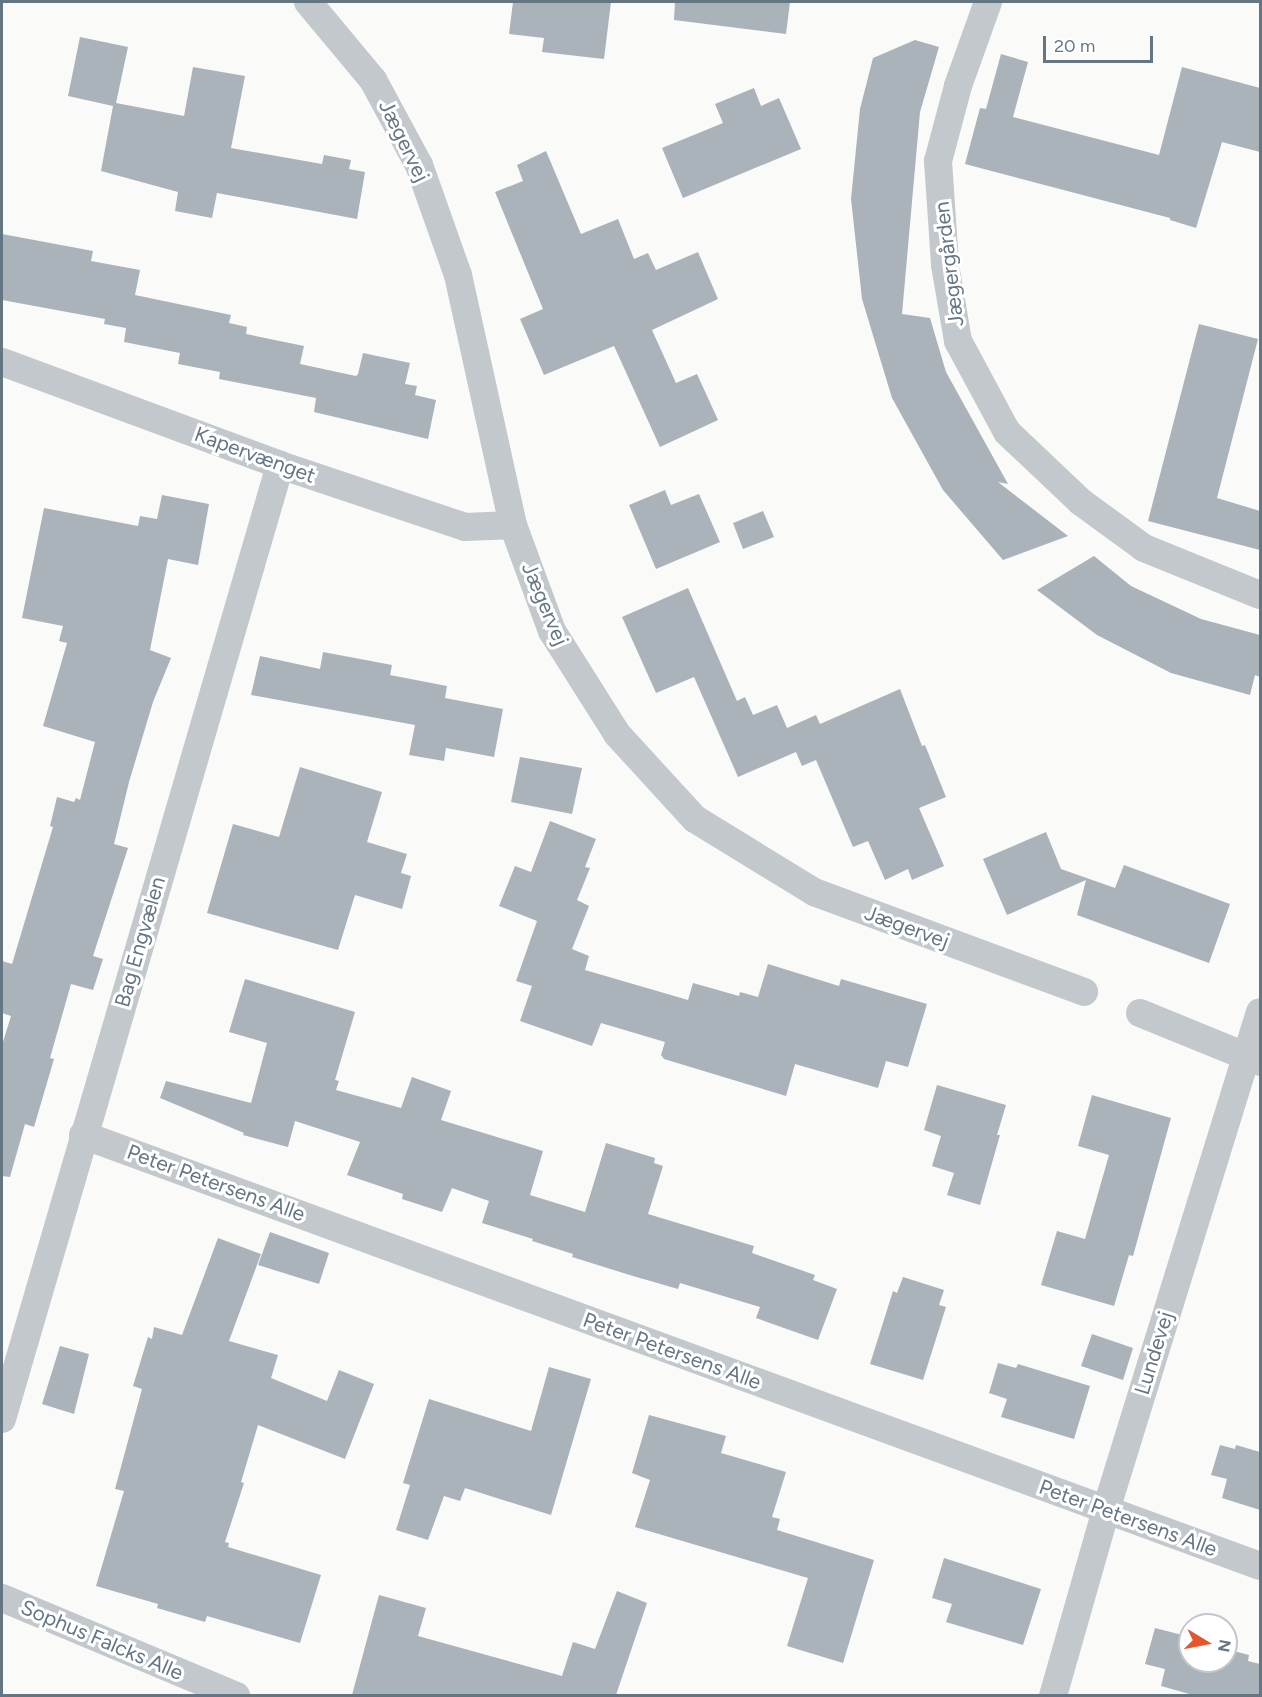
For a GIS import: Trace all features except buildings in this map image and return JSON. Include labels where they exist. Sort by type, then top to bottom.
[{"type":"street","name":"Jægervej","points":[[308,2],[374,80],[419,165],[458,275],[513,525],[552,630],[617,734],[695,819],[814,892],[1084,992]]},
{"type":"street","name":"Jægergården","points":[[988,2],[958,86],[938,161],[945,265],[958,341],[1007,432],[1081,502],[1144,548],[1260,595]]},
{"type":"street","name":"Kapervænget","points":[[2,362],[280,465],[465,527],[513,525]]},
{"type":"street","name":"Bag Engvælen","points":[[2,1419],[280,465]]},
{"type":"street","name":"Lundevej","points":[[1053,1695],[1106,1510],[1253,1059],[1260,1012]]},
{"type":"street","points":[[1140,1013],[1253,1059]]},
{"type":"street","name":"Peter Petersens Alle","points":[[83,1135],[1260,1566]]},
{"type":"street","name":"Sophus Falcks Alle","points":[[2,1598],[236,1695]]}]
